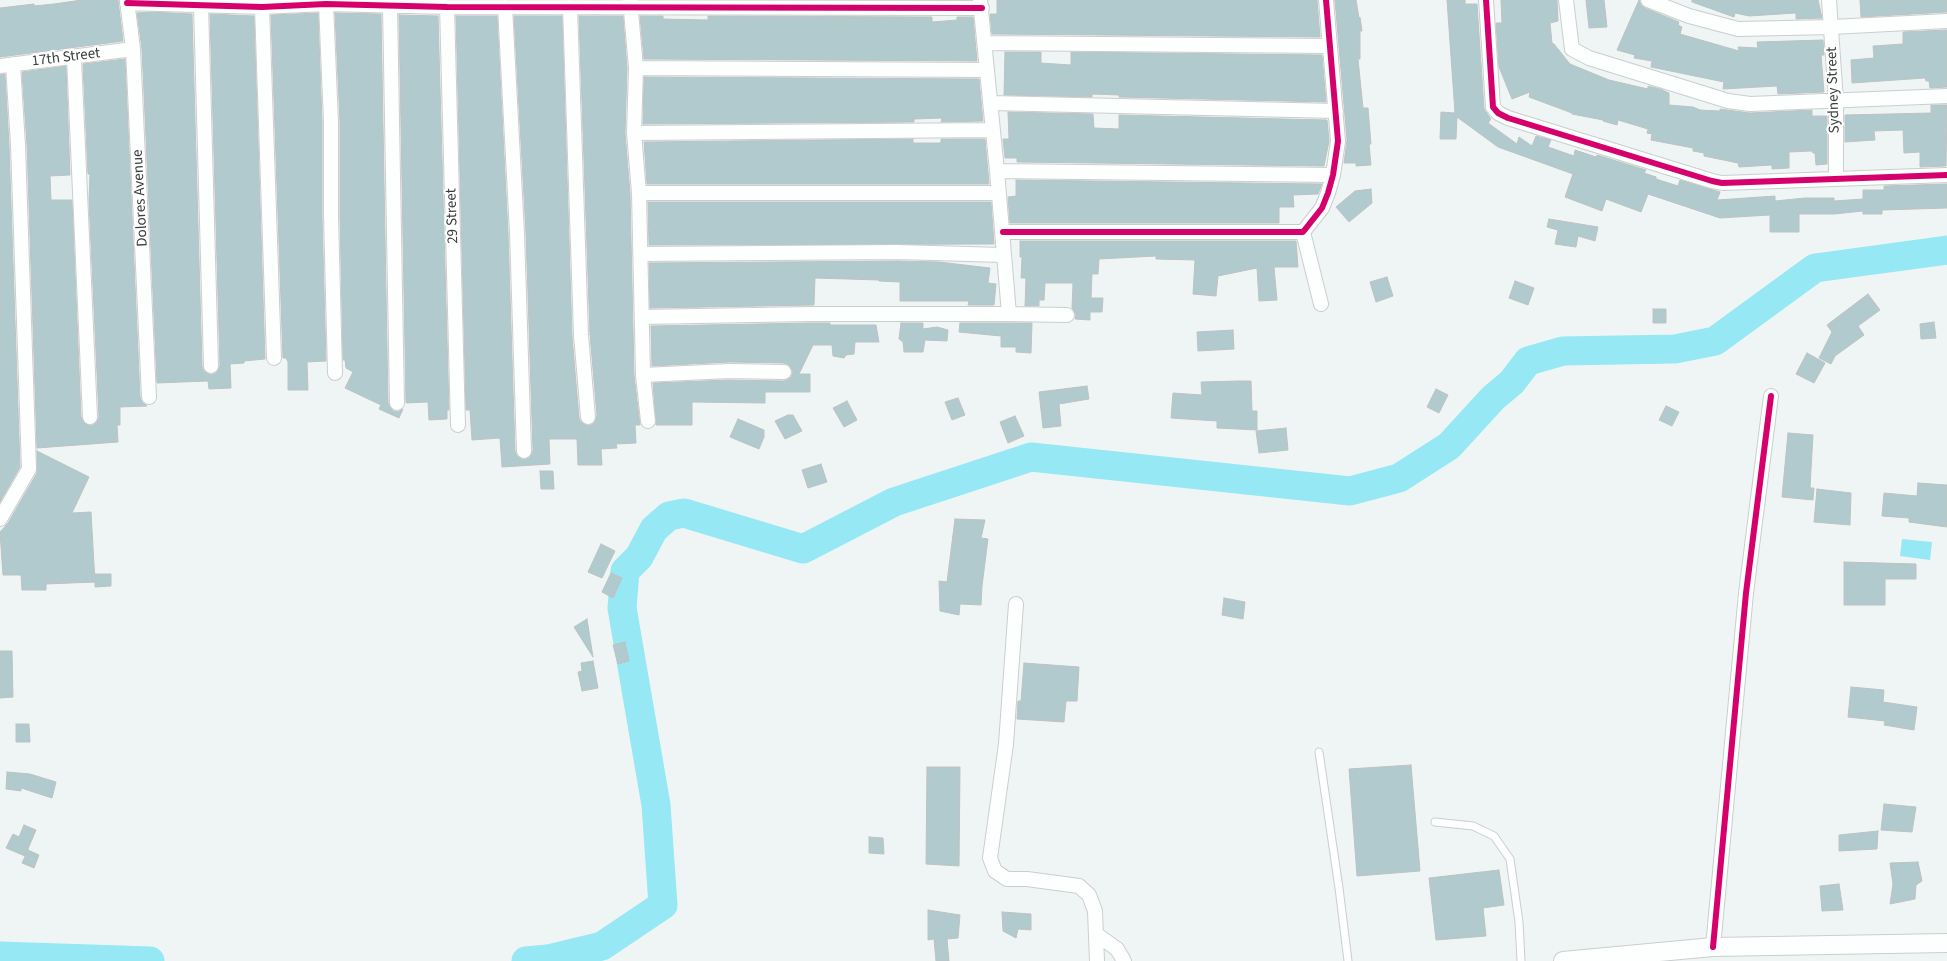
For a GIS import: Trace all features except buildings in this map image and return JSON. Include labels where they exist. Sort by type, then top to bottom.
[{"type":"street","points":[[1303,232],[1322,208],[1334,175],[1338,141],[1326,0]]},
{"type":"street","points":[[1486,0],[1493,107],[1498,113],[1508,118],[1712,181],[1733,183],[1947,175]]},
{"type":"street","points":[[1566,0],[1572,49],[1588,58],[1728,100],[1750,104],[1947,96]]},
{"type":"street","points":[[1648,0],[1689,16],[1738,29],[1832,27],[1947,21]]},
{"type":"street","name":"Sydney Street","points":[[1828,0],[1832,27],[1836,101],[1836,179]]},
{"type":"street","points":[[127,1],[202,6],[262,7],[326,4],[447,7],[570,7],[630,3],[981,4],[1009,314]]},
{"type":"street","name":"Dolores Avenue","points":[[127,1],[133,49],[149,397]]},
{"type":"street","points":[[630,3],[636,68],[634,134],[639,193],[643,375],[648,421]]},
{"type":"street","points":[[326,4],[331,122],[335,373]]},
{"type":"street","points":[[202,6],[211,366]]},
{"type":"street","points":[[390,6],[398,403]]},
{"type":"street","points":[[262,7],[274,358]]},
{"type":"street","name":"29 Street","points":[[447,7],[458,425]]},
{"type":"street","points":[[506,7],[517,233],[524,451]]},
{"type":"street","points":[[570,7],[580,315],[588,417]]},
{"type":"street","points":[[985,43],[1329,46]]},
{"type":"street","name":"17th Street","points":[[7,66],[133,49]]},
{"type":"street","points":[[74,58],[90,417]]},
{"type":"street","points":[[0,519],[29,469],[18,145],[7,66]]},
{"type":"street","points":[[636,68],[987,70]]},
{"type":"street","points":[[990,103],[1336,111]]},
{"type":"street","points":[[634,134],[993,130]]},
{"type":"street","points":[[997,171],[1334,175]]},
{"type":"street","points":[[639,193],[999,193]]},
{"type":"street","points":[[1003,232],[1303,232]]},
{"type":"street","points":[[1303,232],[1321,304]]},
{"type":"street","points":[[640,254],[897,252],[1003,255]]},
{"type":"street","points":[[642,318],[810,314],[1067,315]]},
{"type":"street","points":[[643,375],[729,371],[784,372]]},
{"type":"street","points":[[1713,947],[1746,593],[1772,396]]},
{"type":"street","points":[[1016,604],[1006,744],[990,858],[995,871],[1007,879],[1027,879],[1078,886],[1089,895],[1095,911],[1097,961]]},
{"type":"street","points":[[1096,934],[1117,949],[1124,961]]},
{"type":"street","points":[[1562,961],[1713,947],[1947,943]]},
{"type":"lane","points":[[1318,752],[1348,961]]},
{"type":"lane","points":[[1435,822],[1473,826],[1494,836],[1510,859],[1518,912],[1521,961]]},
{"type":"water","points":[[1902,539],[1932,542],[1930,560],[1900,556]]},
{"type":"waterway","points":[[526,961],[548,959],[602,946],[663,905],[656,805],[622,608],[625,571],[639,557],[654,529],[669,516],[684,513],[803,549],[894,502],[1031,457],[1350,491],[1399,478],[1449,446],[1493,398],[1512,382],[1528,361],[1563,351],[1675,349],[1715,341],[1815,268],[1947,250]]},
{"type":"waterway","points":[[0,956],[150,961]]},
{"type":"cycle path","points":[[1003,232],[1303,232],[1322,208],[1328,193],[1333,175],[1338,141],[1326,0]]},
{"type":"cycle path","points":[[1486,0],[1493,107],[1498,113],[1508,118],[1722,183],[1947,175]]},
{"type":"cycle path","points":[[127,3],[262,7],[326,4],[447,7],[982,8]]},
{"type":"cycle path","points":[[1713,947],[1746,593],[1771,396]]}]
